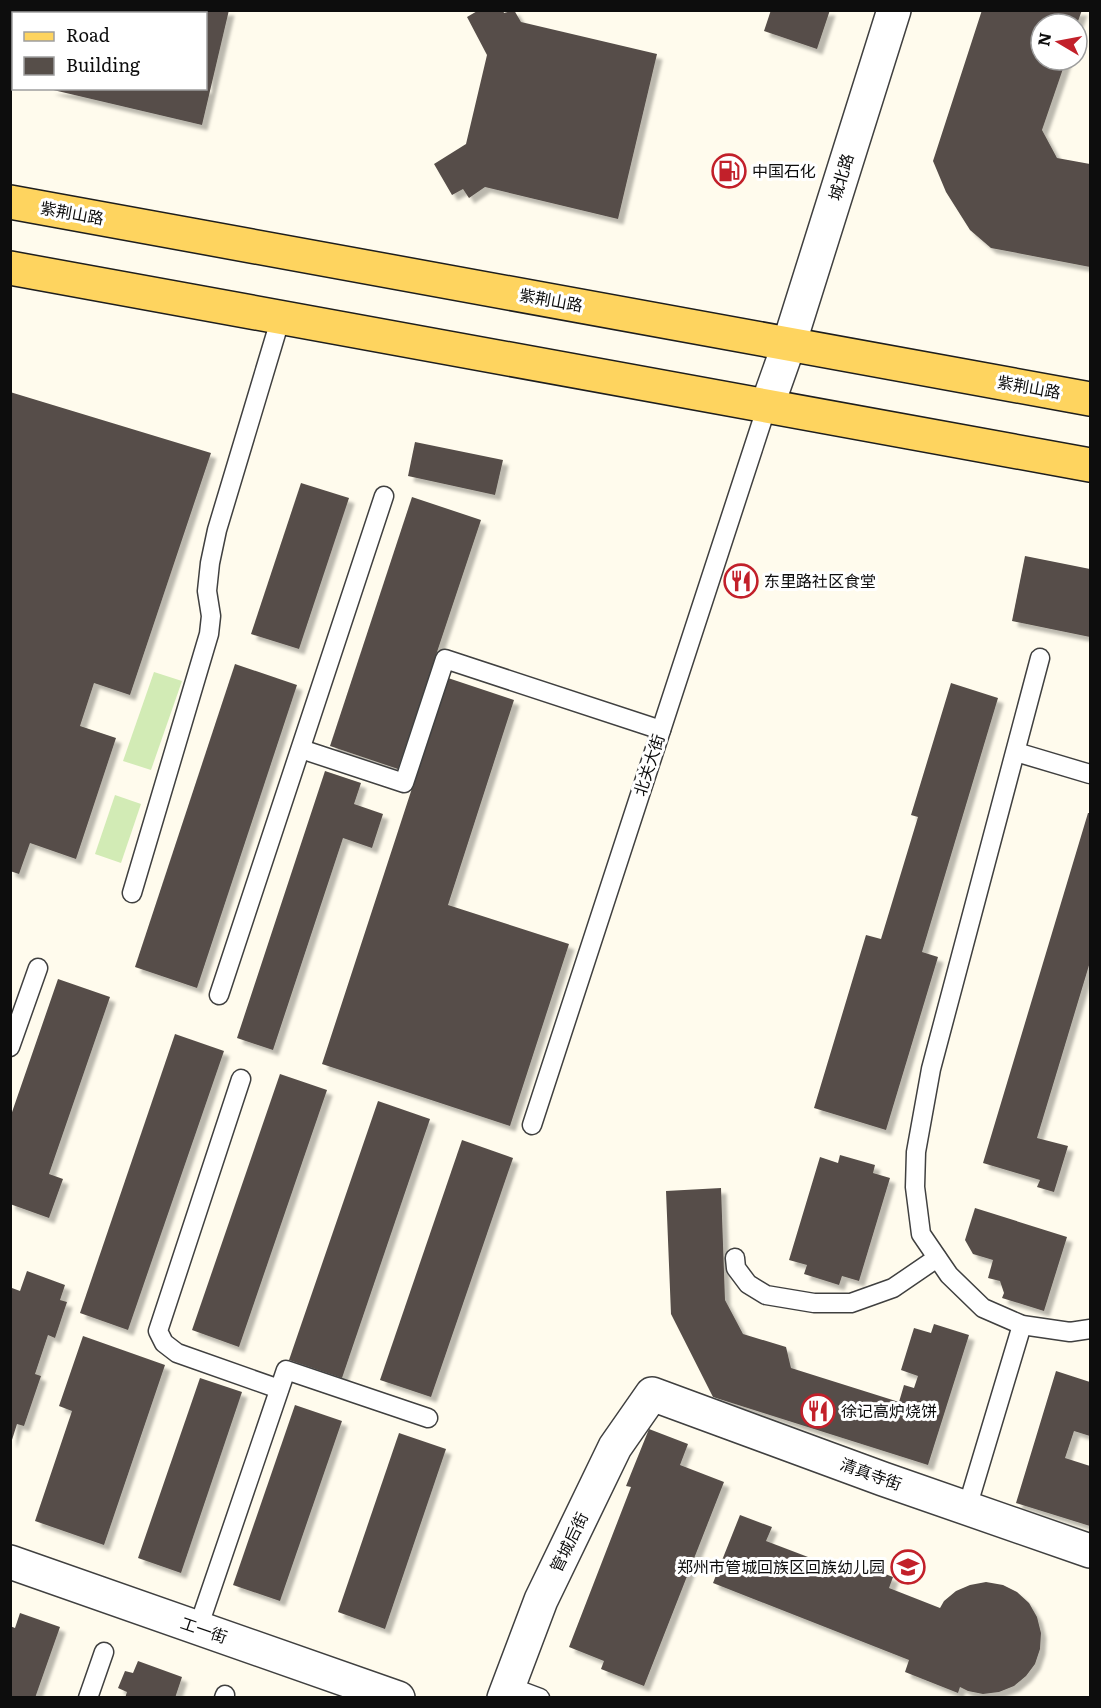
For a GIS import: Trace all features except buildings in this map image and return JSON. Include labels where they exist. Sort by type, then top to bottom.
[{"type":"main road","name":"紫荆山路","points":[[10,202],[1090,399]]},
{"type":"main road","points":[[10,268],[1090,465]]},
{"type":"street","name":"城北路","points":[[767,406],[789,344],[894,10]]},
{"type":"street","name":"清真寺街","points":[[652,1394],[1090,1551]]},
{"type":"street","name":"管城后街","points":[[506,1692],[541,1600],[615,1447],[652,1394]]},
{"type":"street","name":"工一街","points":[[10,1562],[398,1698]]},
{"type":"lane","points":[[132,893],[209,634],[211,616],[207,591],[217,530],[281,317]]},
{"type":"lane","name":"北关大街","points":[[532,1125],[767,406]]},
{"type":"lane","points":[[219,995],[384,496]]},
{"type":"lane","points":[[1040,658],[931,1069],[916,1152],[915,1187],[921,1234],[949,1275],[983,1308],[1022,1325],[1070,1332],[1090,1329]]},
{"type":"lane","points":[[301,748],[404,783],[445,659],[661,730]]},
{"type":"lane","points":[[1016,752],[1090,774]]},
{"type":"lane","points":[[10,1047],[38,968]]},
{"type":"lane","points":[[241,1079],[158,1331],[164,1343],[177,1353],[279,1389]]},
{"type":"lane","points":[[735,1258],[736,1268],[748,1284],[766,1295],[813,1303],[851,1303],[893,1288],[937,1258]]},
{"type":"lane","points":[[967,1508],[1022,1325]]},
{"type":"lane","points":[[198,1628],[286,1370],[428,1418]]},
{"type":"lane","points":[[88,1698],[104,1652]]},
{"type":"lane","points":[[506,1692],[540,1698]]},
{"type":"green space","points":[[154,672],[182,681],[151,770],[123,761]]},
{"type":"green space","points":[[115,795],[141,804],[121,863],[95,854]]},
{"type":"place","name":"中国石化","points":[[729,171]]},
{"type":"place","name":"东里路社区食堂","points":[[741,581]]},
{"type":"place","name":"徐记高炉烧饼","points":[[818,1411]]},
{"type":"place","name":"郑州市管城回族区回族幼儿园","points":[[908,1567]]}]
